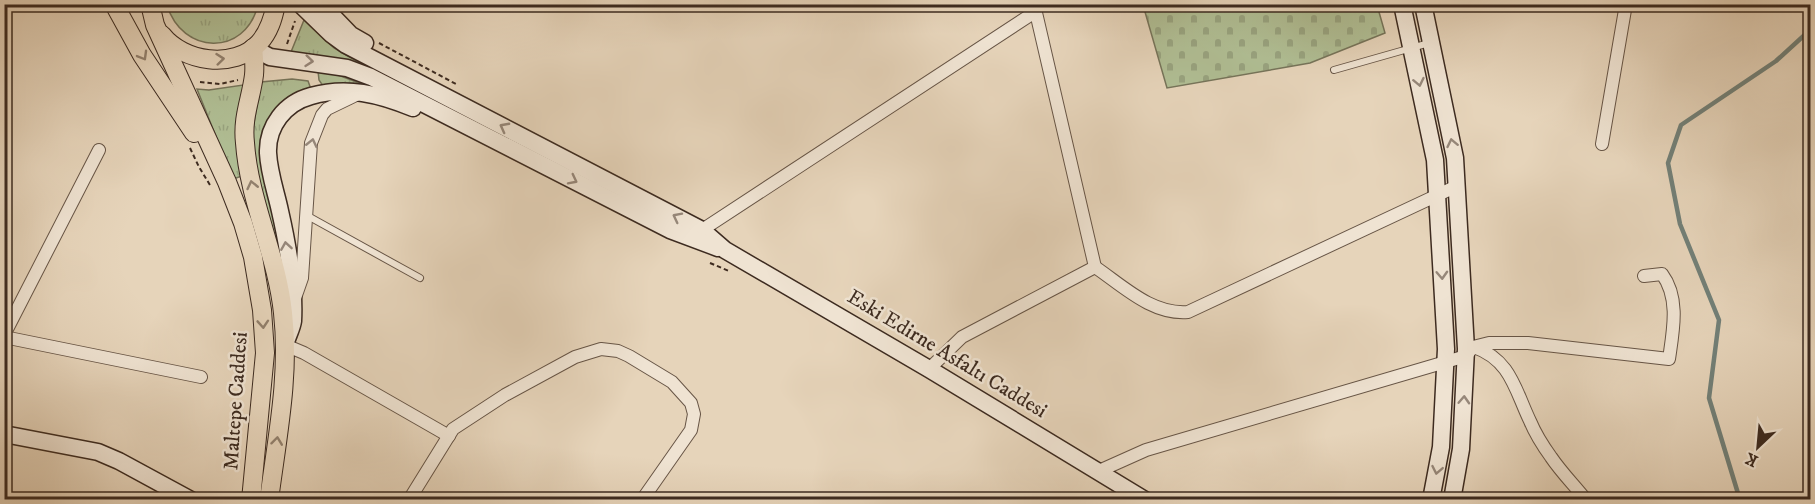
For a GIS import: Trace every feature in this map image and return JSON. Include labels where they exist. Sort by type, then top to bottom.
[{"type":"main road","points":[[114,4],[142,55],[186,119],[201,146],[220,168]]},
{"type":"main road","points":[[140,4],[164,38],[177,48],[200,58],[224,59],[240,55],[253,48],[270,27],[276,4]]},
{"type":"main road","points":[[150,4],[155,25]]},
{"type":"main road","points":[[321,4],[351,35],[448,89],[461,104]]},
{"type":"main road","points":[[1402,4],[1435,160],[1446,362],[1441,447],[1431,500]]},
{"type":"main road","points":[[1422,4],[1455,158],[1470,351],[1461,449],[1452,500]]},
{"type":"main road","points":[[301,5],[346,45],[702,230],[725,250]]},
{"type":"main road","name":"Maltepe Caddesi","points":[[155,25],[243,222],[253,257],[262,310],[265,353],[251,500]]},
{"type":"main road","points":[[253,48],[261,54],[347,68],[380,81],[670,230],[725,250]]},
{"type":"main road","name":"Maltepe Caddesi","points":[[253,48],[254,76],[245,110],[244,141],[255,201],[270,245],[281,300],[285,345],[284,381],[269,500]]},
{"type":"main road","points":[[285,345],[293,323],[292,293],[284,231],[268,152],[274,124],[281,113],[290,104],[303,98],[338,90],[362,92],[402,104],[452,124],[465,125]]},
{"type":"main road","name":"Eski Edirne Asfaltı Caddesi","points":[[725,250],[929,369],[1145,500]]},
{"type":"main road","points":[[4,434],[98,452],[191,500]]},
{"type":"street","points":[[1602,144],[1626,4]]},
{"type":"street","points":[[702,230],[1034,8],[1095,267],[1142,300],[1162,310],[1175,314],[1188,312],[1457,186]]},
{"type":"street","points":[[292,304],[302,278],[310,143],[327,109],[362,92]]},
{"type":"street","points":[[99,150],[4,336],[201,377]]},
{"type":"street","points":[[929,369],[962,337],[1095,267]]},
{"type":"street","points":[[1099,471],[1146,450],[1446,362],[1489,343],[1528,343],[1669,359],[1674,305],[1670,284],[1662,274],[1644,276]]},
{"type":"street","points":[[285,345],[304,353],[449,436]]},
{"type":"street","points":[[408,500],[453,429],[505,395],[575,357],[601,349],[618,351],[629,356],[672,382],[688,398],[693,408],[691,430],[642,500]]},
{"type":"street","points":[[1470,351],[1487,352],[1502,364],[1516,386],[1530,422],[1551,458],[1586,500]]},
{"type":"lane","points":[[1334,70],[1430,42]]},
{"type":"lane","points":[[306,215],[420,278]]},
{"type":"path","points":[[282,58],[301,5]]},
{"type":"path","points":[[189,144],[212,188]]},
{"type":"path","points":[[705,260],[726,271]]},
{"type":"green space","points":[[167,4],[258,5],[251,22],[240,34],[227,41],[213,43],[199,41],[186,33],[175,21]]},
{"type":"green space","points":[[1143,5],[1377,5],[1385,33],[1310,63],[1167,88]]},
{"type":"green space","points":[[304,20],[334,48],[377,73],[291,52]]},
{"type":"green space","points":[[318,71],[338,75],[362,84],[323,86],[319,80]]},
{"type":"green space","points":[[292,79],[308,81],[311,89],[282,103],[269,118],[286,278],[258,179],[252,135],[261,82]]},
{"type":"green space","points":[[243,85],[242,176],[233,179],[197,89],[209,90]]},
{"type":"waterway","points":[[1740,500],[1709,398],[1719,320],[1680,224],[1668,163],[1681,125],[1776,61],[1810,30]]}]
